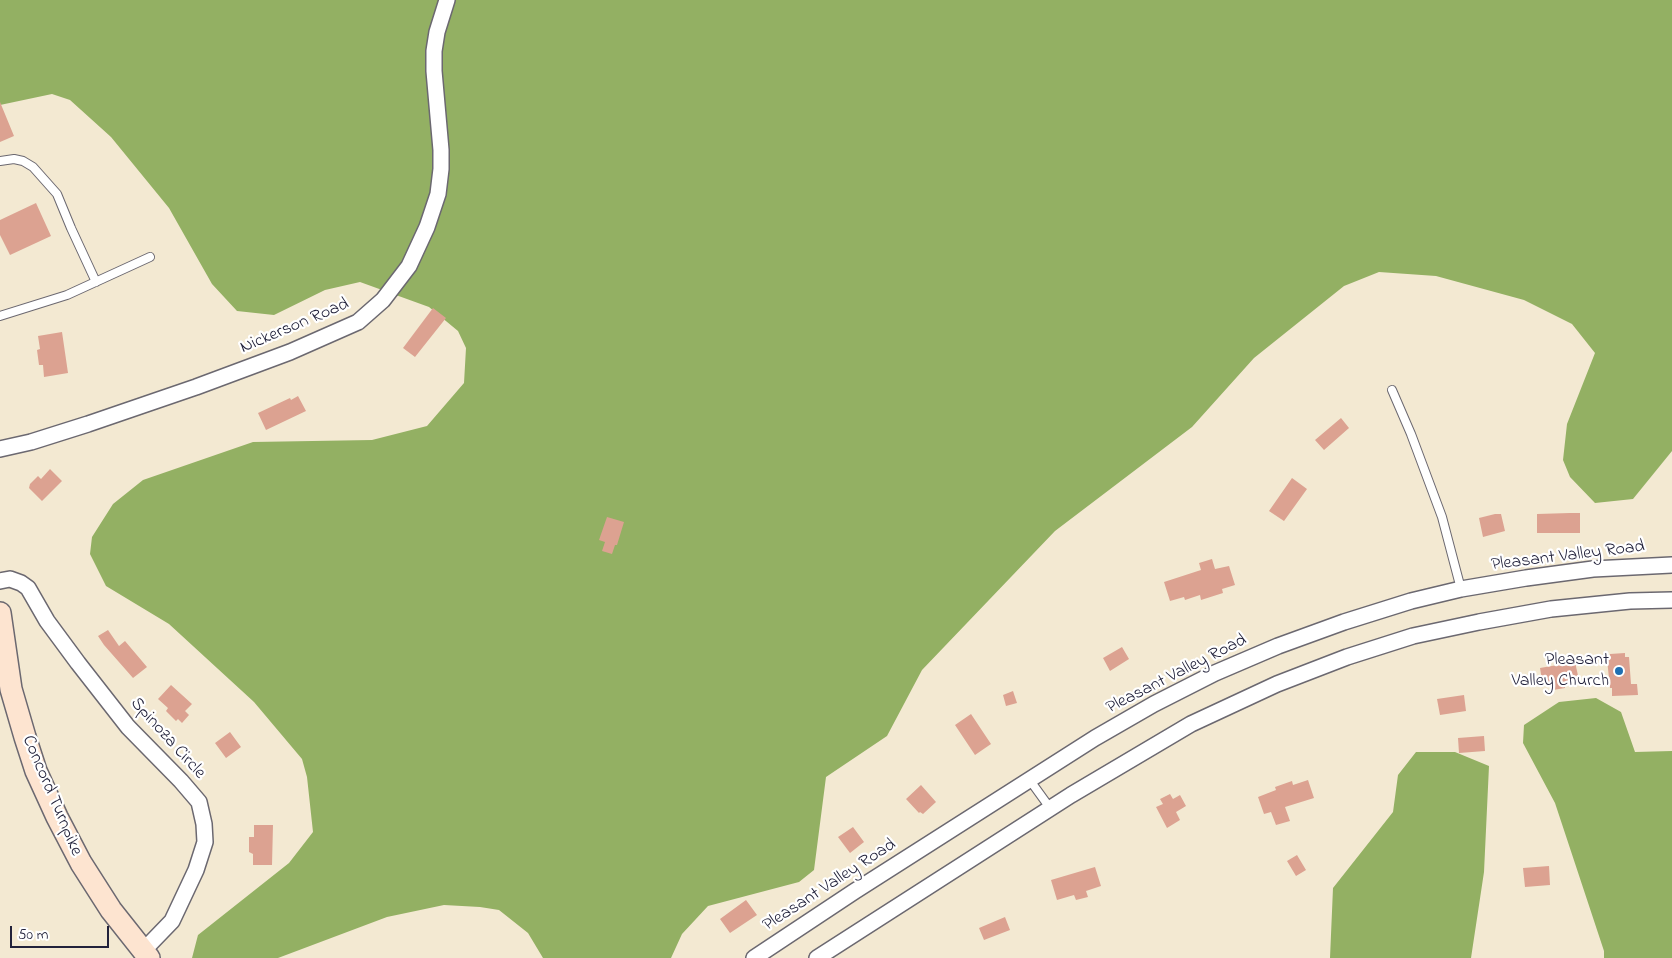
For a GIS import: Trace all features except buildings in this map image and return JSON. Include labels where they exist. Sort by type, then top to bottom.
[{"type":"street","name":"Nickerson Road","points":[[0,449],[31,442],[78,427],[196,387],[290,352],[358,322],[383,300],[409,266],[427,227],[438,194],[441,150],[434,51],[436,32],[447,0]]},
{"type":"street","name":"Pleasant Valley Road","points":[[754,958],[863,885],[1112,728],[1215,673],[1278,646],[1344,622],[1411,601],[1461,589],[1592,569],[1672,565]]},
{"type":"street","name":"Spinoza Circle","points":[[0,581],[10,579],[28,588],[62,642],[128,727],[182,781],[198,802],[204,824],[205,842],[196,870],[172,921],[146,955]]},
{"type":"street","points":[[817,958],[1050,808],[1191,724],[1277,684],[1347,657],[1413,636],[1551,609],[1630,601],[1672,600]]},
{"type":"street","name":"Concord Turnpike","points":[[0,613],[11,689],[36,771],[81,864],[111,910],[146,955]]},
{"type":"lane","points":[[0,161],[14,159],[23,161],[33,167],[58,194],[70,228],[96,282]]},
{"type":"lane","points":[[0,316],[67,295],[150,257]]},
{"type":"lane","points":[[1392,390],[1411,434],[1442,517],[1461,589]]},
{"type":"lane","points":[[1030,779],[1050,808]]},
{"type":"green space","points":[[0,0],[1672,0],[1672,451],[1633,499],[1595,503],[1570,477],[1563,460],[1567,424],[1595,353],[1572,324],[1524,300],[1436,276],[1379,272],[1344,286],[1254,358],[1192,427],[1055,531],[922,670],[887,736],[826,777],[814,870],[799,882],[708,906],[682,934],[671,958],[543,958],[528,933],[499,910],[444,905],[387,917],[278,958],[192,958],[198,935],[289,863],[313,832],[307,777],[302,759],[254,702],[169,624],[106,586],[90,554],[92,537],[113,504],[143,480],[253,442],[372,440],[427,426],[464,383],[466,348],[458,331],[429,307],[360,282],[325,290],[274,315],[237,311],[212,284],[169,208],[111,137],[70,100],[52,94],[0,105]]},
{"type":"green space","points":[[1596,698],[1621,712],[1635,752],[1672,751],[1672,958],[1604,958],[1604,951],[1555,803],[1523,743],[1524,725],[1559,702]]},
{"type":"green space","points":[[1416,752],[1455,752],[1489,766],[1484,872],[1471,958],[1330,958],[1333,888],[1393,812],[1398,775]]},
{"type":"place","name":"Pleasant Valley Church","points":[[1619,671]]}]
